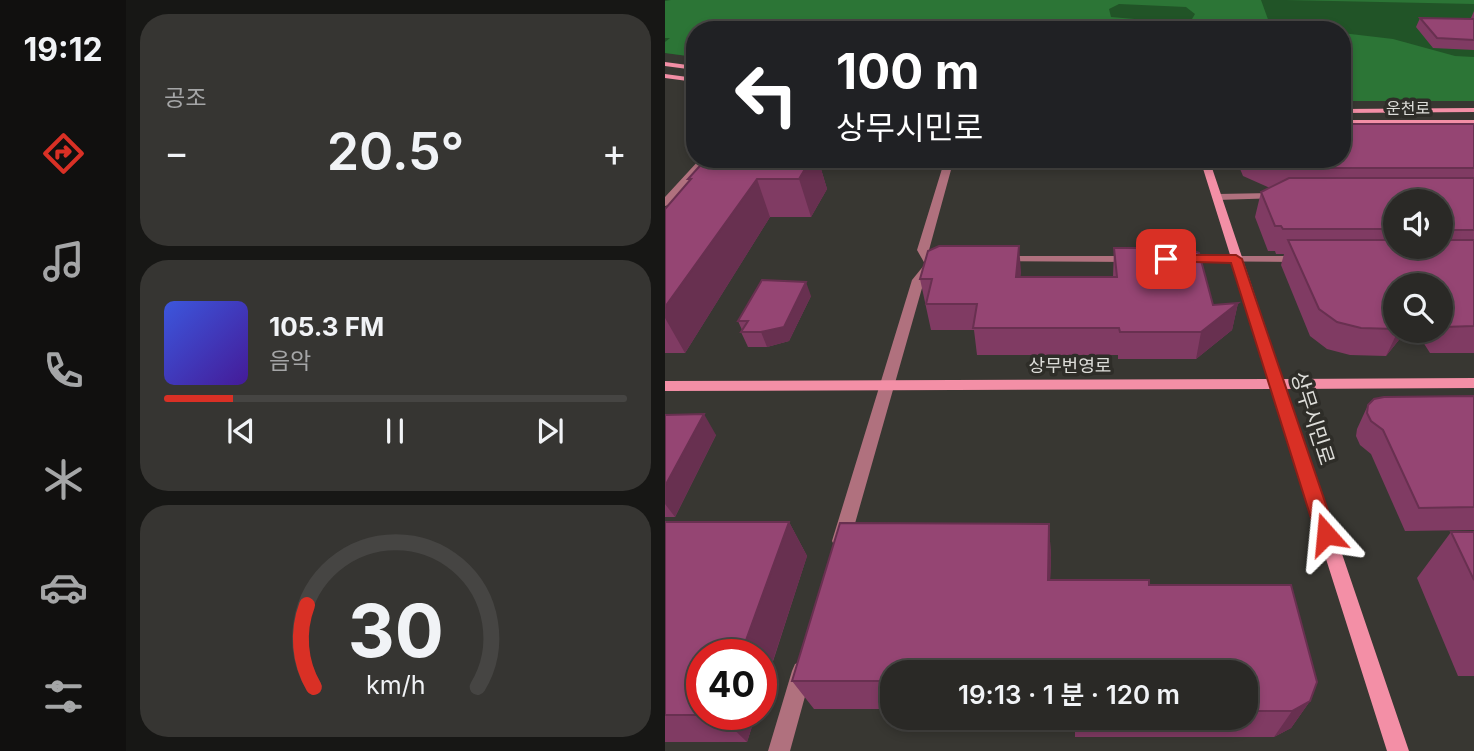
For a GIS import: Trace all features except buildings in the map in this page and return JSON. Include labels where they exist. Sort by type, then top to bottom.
[{"type":"street","points":[[665,64],[686,67]]},
{"type":"street","points":[[665,76],[686,79]]},
{"type":"street","name":"운천로","points":[[1351,111],[1474,110]]},
{"type":"street","name":"운천로","points":[[1351,122],[1474,121]]},
{"type":"street","points":[[665,203],[697,168]]},
{"type":"street","points":[[837,555],[918,280],[937,263],[923,250],[947,168]]},
{"type":"street","name":"상무시민로","points":[[1207,168],[1398,751]]},
{"type":"street","points":[[1217,197],[1289,196]]},
{"type":"street","points":[[983,259],[1150,259]]},
{"type":"street","points":[[1164,259],[1306,259]]},
{"type":"street","name":"상무번영로","points":[[665,386],[1474,383]]},
{"type":"street","points":[[779,751],[806,659]]},
{"type":"green space","points":[[665,0],[1474,0],[1474,101],[1351,101],[1351,21],[686,21],[686,56],[665,53]]},
{"type":"green space","points":[[671,0],[1261,0],[1269,21],[1177,21],[1192,19],[1195,14],[1186,7],[1119,4],[1109,9],[1111,17],[1158,21],[686,21],[686,56],[665,53],[665,42],[670,38],[665,38],[665,1]]},
{"type":"green space","points":[[1285,0],[1474,0],[1474,4]]},
{"type":"green space","points":[[1351,34],[1393,39],[1455,56],[1474,57],[1474,101],[1351,101]]},
{"type":"route","points":[[1166,259],[1236,259],[1326,534]]}]
